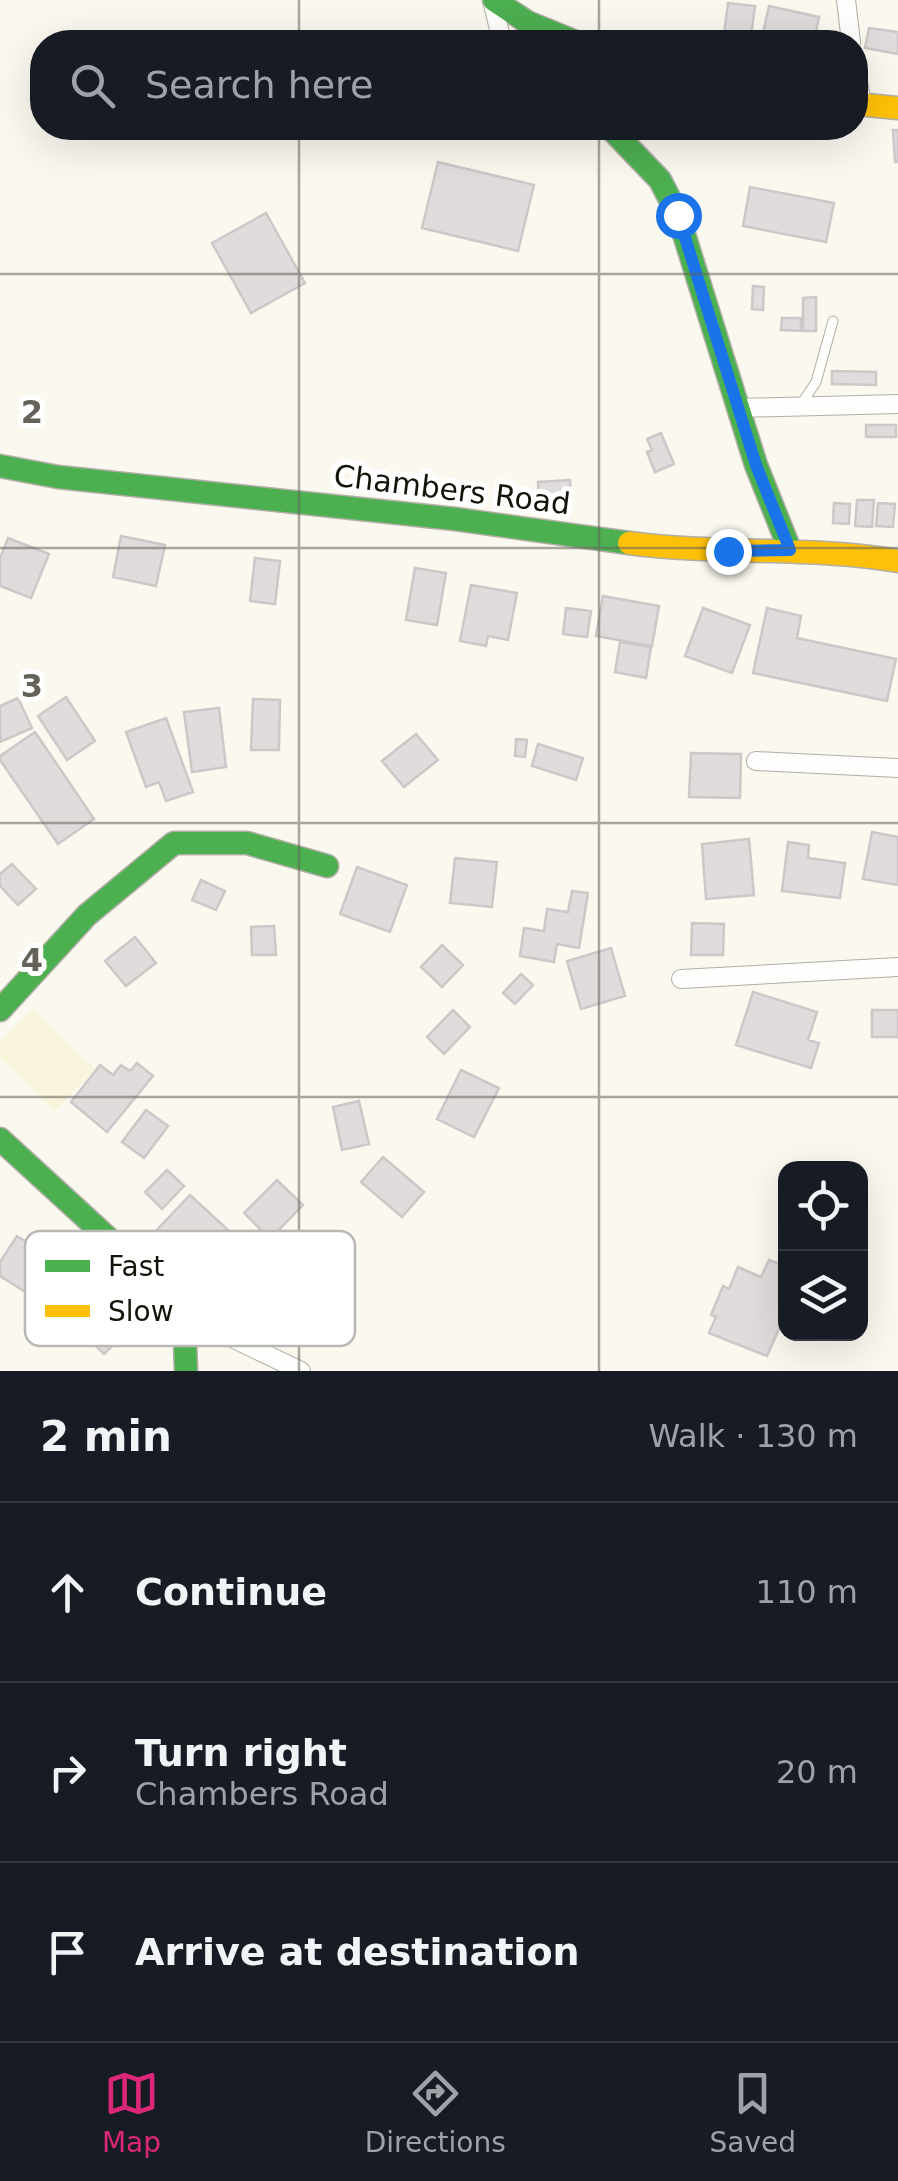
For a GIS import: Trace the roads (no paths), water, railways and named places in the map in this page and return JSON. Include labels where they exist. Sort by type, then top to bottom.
[{"type":"street","points":[[493,0],[499,30]]},
{"type":"street","points":[[493,0],[547,30]]},
{"type":"street","points":[[846,0],[850,30]]},
{"type":"street","points":[[868,105],[898,108]]},
{"type":"street","points":[[622,140],[660,180],[678,215],[756,465],[790,550]]},
{"type":"street","points":[[738,408],[898,404]]},
{"type":"street","name":"Chambers Road","points":[[0,466],[58,477],[455,518],[676,550],[846,552],[898,561]]},
{"type":"street","points":[[756,761],[898,768]]},
{"type":"street","points":[[0,1010],[86,915],[174,843],[247,843],[327,866]]},
{"type":"street","points":[[681,979],[898,967]]},
{"type":"street","points":[[3,1145],[100,1231]]},
{"type":"street","points":[[185,1346],[186,1371]]},
{"type":"street","points":[[247,1346],[301,1371]]},
{"type":"lane","points":[[799,407],[816,382],[833,321]]}]
